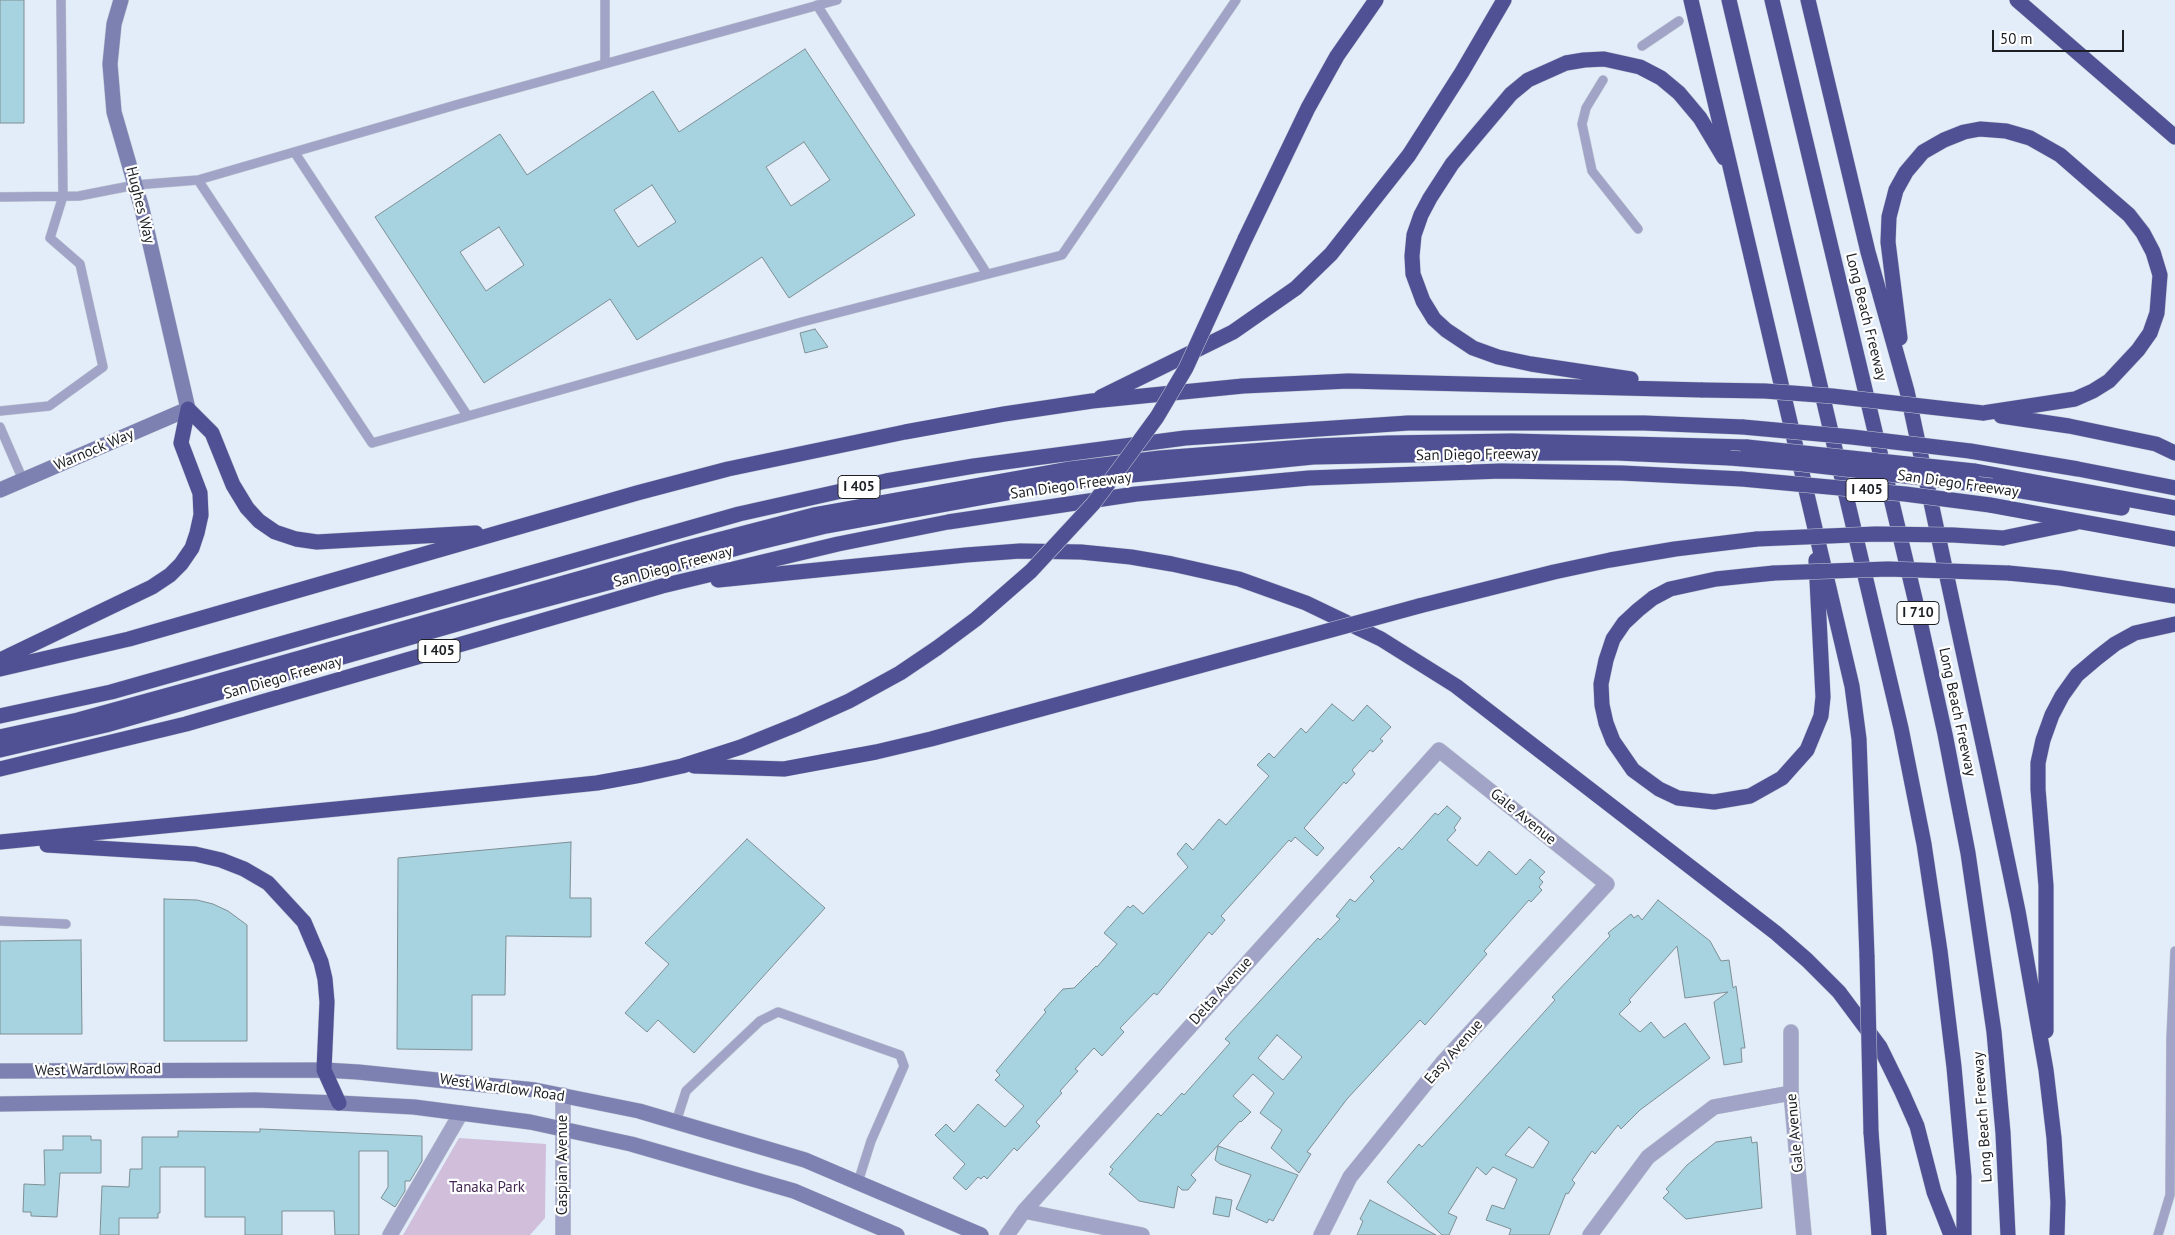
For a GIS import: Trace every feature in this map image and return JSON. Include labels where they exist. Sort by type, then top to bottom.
[{"type":"highway","points":[[0,843],[597,783],[682,766],[741,747],[848,701],[900,673],[976,619],[1064,538],[1114,476],[1157,417],[1186,368],[1308,108],[1337,56],[1376,0]]},
{"type":"highway","points":[[1092,402],[1233,332],[1296,288],[1332,254],[1409,155],[1462,72],[1504,0]]},
{"type":"highway","points":[[1692,0],[1852,686],[1859,739],[1867,957],[1870,1132],[1879,1235]]},
{"type":"highway","name":"Long Beach Freeway","points":[[1729,0],[1901,728],[1924,844],[1940,951],[1954,1068],[1964,1177],[1964,1235]]},
{"type":"highway","name":"Long Beach Freeway","points":[[1772,0],[1916,603],[1945,734],[1968,853],[1994,1032],[2008,1235]]},
{"type":"highway","points":[[1808,0],[1868,252],[1907,391],[1990,772],[2046,1070],[2054,1138],[2057,1235]]},
{"type":"highway","points":[[2017,0],[2169,132]]},
{"type":"highway","points":[[1702,390],[1531,364],[1498,357],[1473,348],[1446,330],[1434,319],[1423,301],[1413,274],[1414,235],[1421,215],[1430,198],[1452,164],[1511,94],[1528,80],[1566,63],[1584,60],[1612,60],[1640,67],[1661,78],[1679,93],[1700,118],[1731,170]]},
{"type":"highway","points":[[1907,391],[1888,242],[1890,217],[1896,190],[1906,172],[1923,152],[1944,140],[1964,132],[1980,129],[2006,131],[2030,138],[2060,155],[2129,215],[2143,233],[2153,252],[2160,275],[2160,295],[2157,313],[2150,333],[2125,366],[2093,391],[2075,399],[1982,413]]},
{"type":"highway","points":[[0,669],[129,639],[753,462],[941,425],[1092,402],[1243,386],[1348,380],[1765,392],[1841,397],[1982,413],[2068,426],[2156,444],[2175,453]]},
{"type":"highway","points":[[188,409],[212,433],[233,485],[247,508],[259,521],[276,532],[296,539],[317,542],[502,532]]},
{"type":"highway","points":[[0,660],[152,587],[170,575],[181,564],[194,541],[201,515],[200,493],[181,443],[188,409]]},
{"type":"highway","name":"I 405","points":[[0,716],[111,692],[730,516],[886,481],[974,466],[1185,438],[1408,423],[1644,423],[1744,428],[1852,437],[1970,451],[2175,488]]},
{"type":"highway","points":[[0,737],[78,720],[214,683],[678,550],[814,515],[1060,471],[1160,458],[1379,443],[1512,441],[1747,447],[1974,471],[2148,508],[2175,519]]},
{"type":"highway","points":[[0,750],[124,720],[495,613],[756,543],[826,526],[1071,481],[1314,457],[1617,453],[1793,463],[1992,486],[2148,508],[2175,508]]},
{"type":"highway","name":"San Diego Freeway","points":[[0,769],[186,724],[662,586],[838,544],[948,522],[1081,501],[1191,488],[1336,477],[1501,471],[1622,473],[1742,479],[1905,494],[1990,505],[2175,539]]},
{"type":"highway","points":[[1813,516],[1823,676],[1820,716],[1807,750],[1782,778],[1750,796],[1714,802],[1678,798],[1659,789],[1633,770],[1613,741],[1604,714],[1601,684],[1613,639],[1624,623],[1653,598],[1670,590],[1716,579],[1774,573],[1897,569],[2008,573],[2060,578],[2175,596]]},
{"type":"highway","points":[[682,766],[784,768],[876,752],[1419,606],[1610,560],[1676,549],[1757,539],[1876,534],[1953,534],[2003,538],[2085,521]]},
{"type":"highway","points":[[662,586],[966,555],[1020,551],[1081,552],[1172,564],[1239,579],[1306,603],[1381,639],[1456,686],[1776,933],[1839,992],[1880,1047],[1902,1092],[1916,1126],[1934,1192],[1951,1235]]},
{"type":"highway","points":[[2046,1070],[2046,886],[2038,789],[2038,763],[2052,715],[2062,696],[2077,675],[2115,644],[2136,633],[2175,624]]},
{"type":"highway","points":[[0,843],[195,854],[229,863],[244,869],[268,883],[304,922],[320,962],[325,979],[327,1002],[324,1070],[339,1102]]},
{"type":"main road","name":"Hughes Way","points":[[121,0],[114,24],[110,64],[114,112],[135,186],[188,409]]},
{"type":"main road","name":"Warnock Way","points":[[0,490],[188,409]]},
{"type":"main road","name":"West Wardlow Road","points":[[0,1071],[324,1070],[535,1090],[639,1111],[806,1160],[980,1235]]},
{"type":"main road","name":"West Wardlow Road","points":[[0,1104],[255,1100],[339,1102],[414,1107],[530,1122],[631,1144],[794,1191],[897,1235]]},
{"type":"street","name":"Gale Avenue","points":[[1439,750],[1607,884]]},
{"type":"street","name":"Delta Avenue","points":[[1007,1235],[1024,1210],[1439,750]]},
{"type":"street","name":"Easy Avenue","points":[[1321,1235],[1350,1177],[1444,1062],[1607,884]]},
{"type":"street","name":"Gale Avenue","points":[[1792,1032],[1791,1093],[1804,1235]]},
{"type":"street","points":[[1590,1235],[1648,1157],[1714,1107],[1791,1093]]},
{"type":"street","name":"Caspian Avenue","points":[[563,1096],[563,1235]]},
{"type":"street","points":[[390,1235],[461,1113]]},
{"type":"street","points":[[1024,1210],[1142,1235]]},
{"type":"lane","points":[[0,411],[49,406],[103,367],[80,264],[50,238],[63,196],[61,0]]},
{"type":"lane","points":[[605,0],[605,63]]},
{"type":"lane","points":[[0,197],[79,196],[135,186],[198,180],[459,104],[837,0]]},
{"type":"lane","points":[[198,180],[372,443],[802,322],[1062,255],[1236,0]]},
{"type":"lane","points":[[817,5],[987,274]]},
{"type":"lane","points":[[1642,46],[1679,21]]},
{"type":"lane","points":[[1603,80],[1586,108],[1582,124],[1592,171],[1638,229]]},
{"type":"lane","points":[[296,153],[467,415]]},
{"type":"lane","points":[[0,427],[23,480]]},
{"type":"lane","points":[[0,921],[66,924]]},
{"type":"lane","points":[[2158,1235],[2170,1195],[2171,1038],[2175,951]]},
{"type":"lane","points":[[676,1122],[686,1091],[760,1021],[778,1012],[900,1055],[904,1066],[871,1141],[858,1182]]},
{"type":"green space","name":"Tanaka Park","points":[[459,1138],[546,1144],[545,1218],[530,1235],[403,1235]]},
{"type":"building","points":[[0,0],[24,0],[24,123],[0,123]]},
{"type":"building","points":[[805,49],[915,215],[789,298],[762,257],[637,340],[610,299],[484,383],[375,217],[500,134],[527,175],[653,91],[679,132]],"holes":[[[804,142],[830,180],[791,206],[766,167]],[[652,185],[676,222],[638,247],[614,210]],[[499,227],[524,265],[486,291],[460,252]]]},
{"type":"building","points":[[815,329],[828,347],[805,353],[800,333]]},
{"type":"building","points":[[1332,704],[1353,721],[1367,705],[1391,727],[1380,739],[1383,741],[1373,752],[1370,750],[1352,770],[1355,774],[1346,784],[1344,782],[1304,828],[1324,848],[1317,856],[1295,837],[1291,842],[1289,840],[1221,916],[1225,920],[1212,935],[1209,932],[1157,995],[1154,993],[1120,1028],[1124,1032],[1102,1056],[1094,1048],[1075,1069],[1078,1071],[1060,1091],[1062,1093],[1036,1122],[1040,1126],[1017,1151],[1014,1148],[987,1179],[984,1176],[981,1179],[978,1177],[966,1190],[953,1178],[965,1164],[935,1135],[946,1124],[954,1132],[978,1104],[1005,1127],[1024,1106],[995,1080],[1000,1075],[996,1071],[1063,989],[1074,988],[1097,967],[1117,944],[1104,933],[1128,906],[1130,908],[1133,905],[1143,914],[1188,867],[1177,854],[1186,843],[1193,850],[1219,819],[1226,825],[1269,776],[1257,765],[1269,753],[1274,758],[1301,728],[1306,733]]},
{"type":"building","points":[[1447,806],[1461,818],[1454,828],[1456,830],[1447,840],[1477,866],[1489,851],[1516,875],[1530,859],[1545,872],[1539,878],[1543,882],[1539,887],[1542,890],[1531,902],[1529,900],[1484,951],[1487,954],[1425,1025],[1420,1020],[1347,1099],[1307,1152],[1311,1154],[1299,1173],[1271,1148],[1282,1130],[1260,1113],[1274,1093],[1253,1074],[1233,1096],[1251,1112],[1240,1121],[1191,1175],[1196,1180],[1188,1190],[1182,1190],[1178,1186],[1174,1208],[1139,1201],[1109,1174],[1113,1169],[1110,1167],[1158,1113],[1161,1116],[1182,1093],[1184,1095],[1230,1043],[1225,1039],[1318,938],[1320,940],[1340,919],[1336,916],[1350,899],[1355,902],[1374,881],[1370,877],[1399,847],[1402,850],[1435,813],[1438,815]],"holes":[[[1277,1035],[1302,1057],[1283,1080],[1258,1058]]]},
{"type":"building","points":[[747,839],[825,908],[694,1053],[658,1020],[647,1032],[625,1013],[669,964],[645,943]]},
{"type":"building","points":[[571,842],[570,898],[591,898],[591,937],[506,936],[505,995],[472,995],[472,1050],[397,1049],[398,858]]},
{"type":"building","points":[[164,899],[197,900],[213,904],[228,911],[247,925],[247,1041],[164,1041]]},
{"type":"building","points":[[1658,900],[1710,941],[1721,961],[1729,960],[1733,988],[1736,986],[1745,1048],[1741,1048],[1742,1062],[1724,1065],[1714,1002],[1728,992],[1685,998],[1677,946],[1619,1014],[1640,1032],[1651,1022],[1664,1038],[1685,1023],[1710,1058],[1640,1110],[1621,1129],[1618,1125],[1595,1154],[1592,1151],[1572,1180],[1575,1183],[1568,1194],[1566,1193],[1549,1235],[1509,1235],[1511,1229],[1486,1220],[1492,1205],[1504,1209],[1517,1179],[1493,1167],[1486,1175],[1477,1167],[1448,1213],[1457,1217],[1449,1235],[1442,1235],[1387,1182],[1419,1144],[1422,1147],[1555,1000],[1552,997],[1610,936],[1608,933],[1631,914],[1634,918],[1638,915],[1642,920]],"holes":[[[1529,1127],[1549,1142],[1533,1168],[1505,1155]]]},
{"type":"building","points":[[81,940],[82,1034],[0,1034],[0,941]]},
{"type":"building","points":[[260,1129],[422,1136],[422,1161],[410,1181],[405,1181],[405,1191],[395,1207],[381,1198],[388,1187],[388,1151],[359,1151],[359,1235],[335,1235],[334,1211],[282,1211],[282,1235],[245,1235],[245,1217],[205,1217],[205,1167],[160,1167],[160,1213],[158,1213],[158,1218],[119,1218],[119,1235],[100,1235],[102,1186],[129,1187],[130,1169],[142,1169],[142,1137],[178,1137],[178,1131],[260,1132]]},
{"type":"building","points":[[63,1136],[91,1136],[91,1140],[101,1140],[101,1173],[60,1173],[57,1217],[31,1216],[31,1212],[23,1212],[24,1184],[45,1185],[44,1150],[63,1150]]},
{"type":"building","points":[[1751,1137],[1752,1143],[1757,1142],[1762,1208],[1686,1219],[1663,1198],[1669,1192],[1666,1189],[1687,1165],[1716,1142]]},
{"type":"building","points":[[1218,1146],[1298,1175],[1273,1221],[1269,1219],[1267,1223],[1236,1209],[1251,1175],[1220,1164],[1215,1160]]},
{"type":"building","points":[[1216,1197],[1232,1200],[1229,1217],[1213,1214]]},
{"type":"building","points":[[1370,1200],[1436,1235],[1357,1235],[1363,1221],[1360,1219]]}]
